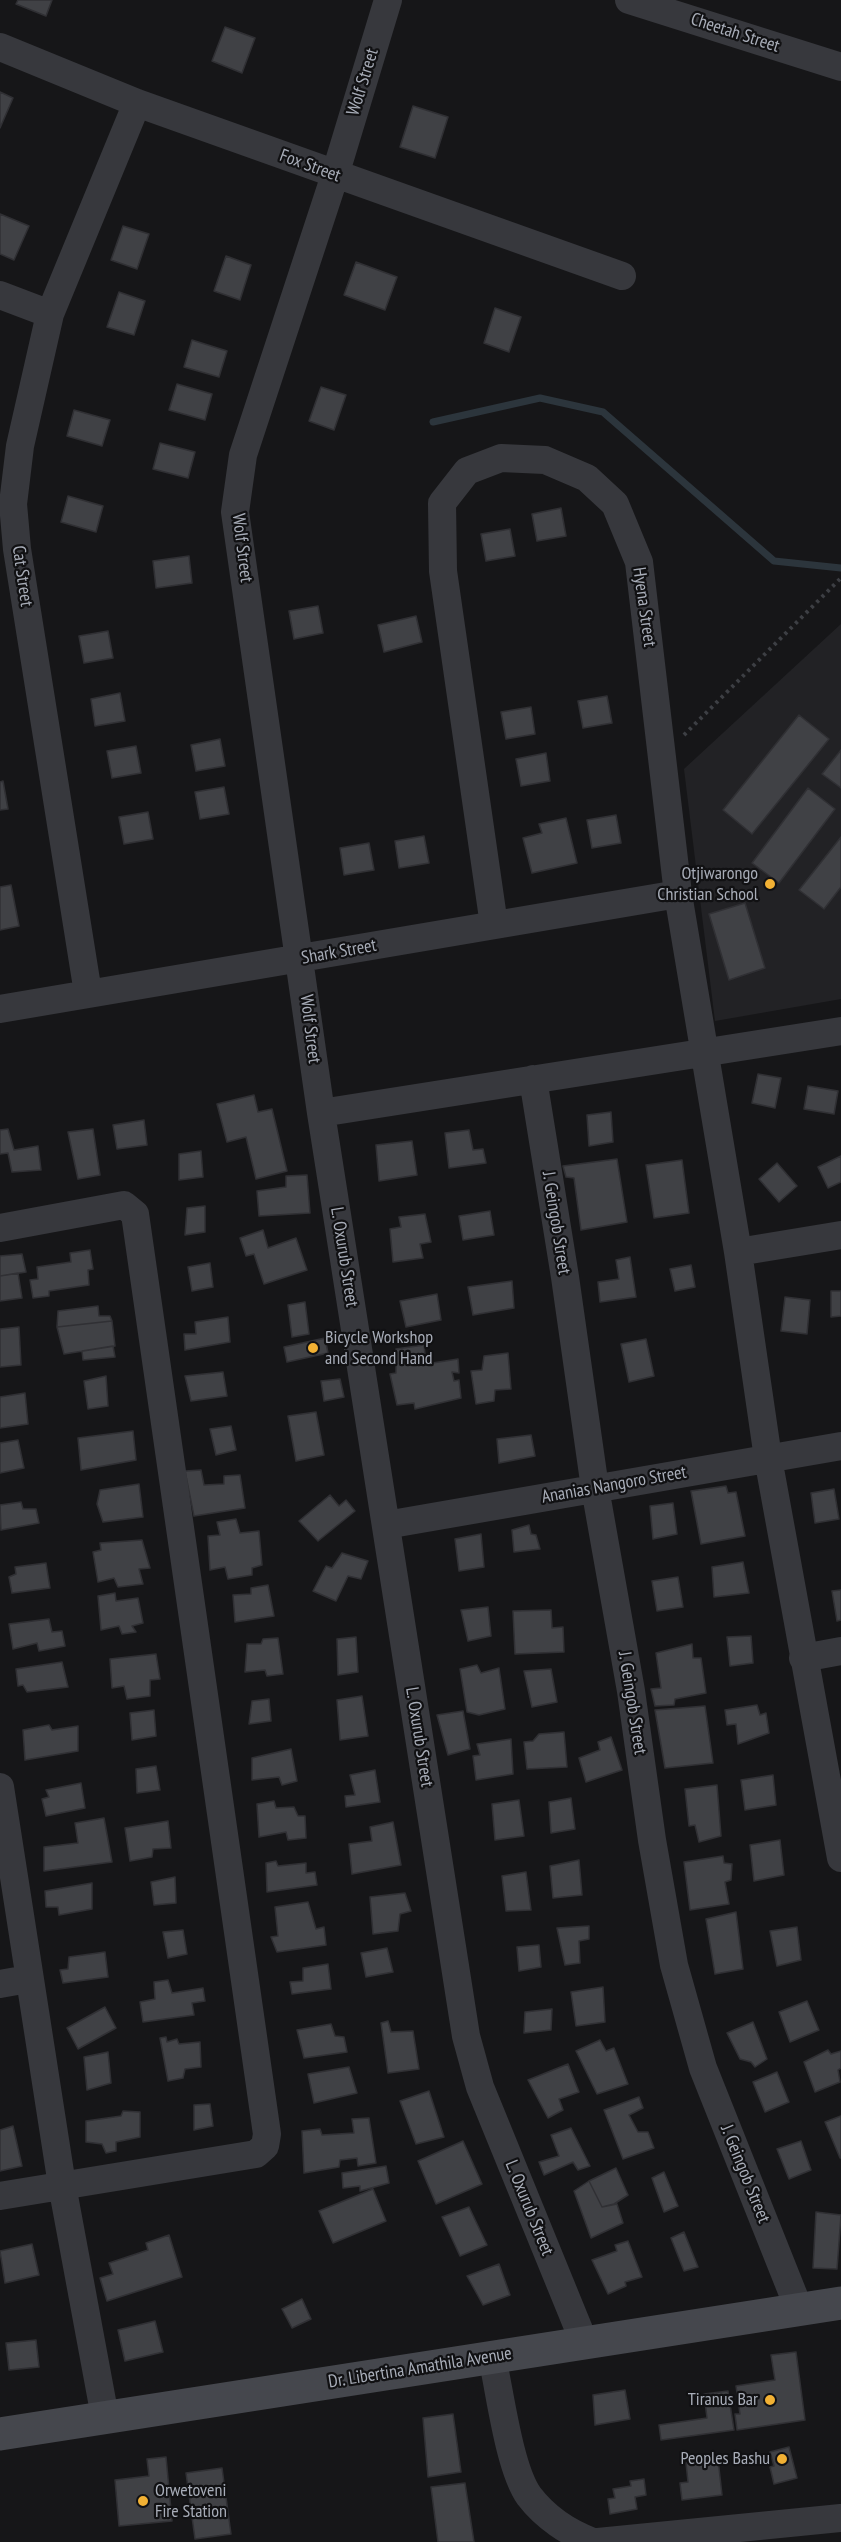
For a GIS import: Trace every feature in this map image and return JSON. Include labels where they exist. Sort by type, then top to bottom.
[{"type":"street","name":"Wolf Street","points":[[321,1113],[301,959],[235,512],[243,456],[335,175],[388,0]]},
{"type":"street","name":"Cheetah Street","points":[[629,0],[660,4],[841,67]]},
{"type":"street","name":"Fox Street","points":[[0,47],[137,103],[622,276]]},
{"type":"street","name":"Cat Street","points":[[88,993],[17,549],[13,504],[20,446],[50,314],[137,103]]},
{"type":"street","points":[[0,296],[50,314]]},
{"type":"street","name":"Hyena Street","points":[[494,925],[443,571],[442,503],[467,471],[501,458],[545,460],[587,478],[615,504],[639,562],[664,756],[678,894],[738,1252],[768,1458],[841,1858]]},
{"type":"street","name":"Shark Street","points":[[0,1009],[678,894]]},
{"type":"street","points":[[321,1113],[841,1031]]},
{"type":"street","name":"J. Geingob Street","points":[[533,1079],[595,1488],[674,1965],[704,2068],[799,2309]]},
{"type":"street","name":"L. Oxurub Street","points":[[321,1113],[466,2036],[480,2087],[584,2342]]},
{"type":"street","points":[[0,1228],[124,1205],[135,1214],[267,2134],[266,2146],[256,2154],[0,2196]]},
{"type":"street","points":[[738,1252],[841,1235]]},
{"type":"street","name":"Ananias Nangoro Street","points":[[386,1525],[841,1446]]},
{"type":"street","points":[[803,1658],[841,1651]]},
{"type":"street","points":[[0,1787],[28,1979],[62,2185],[105,2417]]},
{"type":"street","points":[[0,1983],[28,1979]]},
{"type":"street","name":"Dr. Libertina Amathila Avenue","points":[[0,2434],[841,2303]]},
{"type":"street","points":[[492,2356],[515,2465],[529,2495],[554,2520],[577,2536],[593,2542]]},
{"type":"street","points":[[598,2542],[841,2518]]},
{"type":"path","points":[[664,756],[841,578]]},
{"type":"shaded area","name":"Otjiwarongo Christian School","points":[[841,624],[841,999],[715,1021],[684,769]]},
{"type":"building","points":[[18,0],[52,0],[46,16],[16,4]]},
{"type":"building","points":[[225,27],[255,38],[242,73],[212,61]]},
{"type":"building","points":[[0,92],[13,98],[0,128]]},
{"type":"building","points":[[413,106],[448,117],[435,158],[400,147]]},
{"type":"building","points":[[0,214],[29,226],[14,260],[0,254]]},
{"type":"building","points":[[123,226],[149,234],[137,269],[111,260]]},
{"type":"building","points":[[226,256],[251,265],[240,300],[214,291]]},
{"type":"building","points":[[356,262],[397,277],[385,310],[344,295]]},
{"type":"building","points":[[119,292],[145,301],[134,335],[107,327]]},
{"type":"building","points":[[495,308],[521,317],[509,352],[484,343]]},
{"type":"building","points":[[192,340],[227,351],[219,377],[184,367]]},
{"type":"building","points":[[177,384],[212,394],[205,420],[169,410]]},
{"type":"building","points":[[321,387],[346,395],[334,430],[309,421]]},
{"type":"building","points":[[74,410],[110,420],[102,446],[67,436]]},
{"type":"building","points":[[160,443],[195,452],[188,478],[153,469]]},
{"type":"building","points":[[68,496],[103,506],[96,532],[61,522]]},
{"type":"building","points":[[561,508],[566,536],[537,541],[532,514]]},
{"type":"building","points":[[510,529],[515,556],[486,561],[481,534]]},
{"type":"building","points":[[189,556],[192,583],[156,588],[153,561]]},
{"type":"building","points":[[318,606],[323,633],[294,639],[289,611]]},
{"type":"building","points":[[416,616],[422,642],[384,652],[378,625]]},
{"type":"building","points":[[108,631],[113,658],[84,663],[79,636]]},
{"type":"building","points":[[120,693],[125,721],[95,726],[91,699]]},
{"type":"building","points":[[607,696],[612,723],[583,728],[578,701]]},
{"type":"building","points":[[531,707],[535,734],[506,739],[501,712]]},
{"type":"building","points":[[799,715],[829,739],[752,834],[723,810]]},
{"type":"building","points":[[220,739],[225,766],[196,771],[191,745]]},
{"type":"building","points":[[136,746],[141,773],[112,778],[107,751]]},
{"type":"building","points":[[841,750],[841,788],[822,774]]},
{"type":"building","points":[[546,753],[550,781],[521,786],[516,759]]},
{"type":"building","points":[[3,781],[8,809],[0,810],[0,782]]},
{"type":"building","points":[[224,787],[229,814],[200,819],[195,792]]},
{"type":"building","points":[[808,788],[835,809],[779,883],[752,863]]},
{"type":"building","points":[[148,812],[153,839],[124,844],[119,817]]},
{"type":"building","points":[[616,815],[621,843],[592,848],[587,820]]},
{"type":"building","points":[[566,818],[577,863],[532,873],[523,838],[542,833],[539,824]]},
{"type":"building","points":[[424,836],[429,863],[399,868],[395,841]]},
{"type":"building","points":[[841,837],[841,887],[824,909],[799,890]]},
{"type":"building","points":[[369,843],[374,870],[344,875],[340,848]]},
{"type":"building","points":[[11,885],[19,926],[0,930],[0,887]]},
{"type":"building","points":[[745,903],[765,968],[729,980],[709,914]]},
{"type":"building","points":[[758,1074],[781,1078],[775,1108],[752,1103]]},
{"type":"building","points":[[808,1086],[838,1091],[834,1114],[804,1109]]},
{"type":"building","points":[[254,1095],[258,1112],[272,1109],[287,1171],[256,1179],[246,1137],[227,1142],[217,1104]]},
{"type":"building","points":[[611,1112],[613,1142],[589,1146],[587,1115]]},
{"type":"building","points":[[144,1120],[147,1145],[117,1149],[113,1125]]},
{"type":"building","points":[[8,1129],[14,1150],[38,1146],[41,1170],[12,1172],[8,1153],[0,1154],[0,1130]]},
{"type":"building","points":[[93,1129],[100,1175],[78,1179],[68,1132]]},
{"type":"building","points":[[469,1130],[473,1150],[483,1149],[486,1163],[449,1168],[445,1133]]},
{"type":"building","points":[[412,1141],[417,1175],[379,1181],[376,1145]]},
{"type":"building","points":[[201,1151],[203,1177],[179,1180],[179,1154]]},
{"type":"building","points":[[841,1156],[841,1182],[828,1188],[818,1167]]},
{"type":"building","points":[[617,1159],[627,1222],[581,1230],[574,1178],[566,1177],[563,1166]]},
{"type":"building","points":[[682,1160],[689,1213],[654,1218],[646,1165]]},
{"type":"building","points":[[777,1163],[797,1186],[779,1202],[759,1179]]},
{"type":"building","points":[[307,1175],[310,1213],[259,1216],[257,1191],[286,1187],[286,1176]]},
{"type":"building","points":[[205,1206],[205,1232],[185,1235],[187,1208]]},
{"type":"building","points":[[490,1211],[494,1235],[463,1240],[459,1216]]},
{"type":"building","points":[[425,1214],[431,1242],[420,1244],[423,1258],[393,1262],[390,1229],[401,1227],[399,1217]]},
{"type":"building","points":[[263,1230],[268,1248],[296,1238],[307,1270],[264,1284],[254,1254],[246,1256],[240,1238]]},
{"type":"building","points":[[90,1250],[93,1269],[88,1270],[89,1285],[49,1291],[49,1296],[33,1298],[30,1280],[38,1279],[37,1267],[71,1262],[70,1253]]},
{"type":"building","points":[[22,1254],[26,1272],[0,1276],[0,1256]]},
{"type":"building","points":[[630,1257],[636,1297],[600,1302],[598,1282],[619,1279],[616,1260]]},
{"type":"building","points":[[210,1263],[213,1287],[192,1291],[188,1267]]},
{"type":"building","points":[[691,1265],[695,1287],[675,1291],[670,1269]]},
{"type":"building","points":[[18,1273],[22,1298],[0,1301],[0,1276]]},
{"type":"building","points":[[512,1281],[514,1308],[473,1315],[468,1287]]},
{"type":"building","points":[[831,1291],[841,1291],[841,1316],[831,1317]]},
{"type":"building","points":[[437,1294],[441,1320],[406,1327],[400,1301]]},
{"type":"building","points":[[785,1297],[810,1300],[807,1334],[781,1331]]},
{"type":"building","points":[[305,1302],[309,1334],[292,1337],[288,1305]]},
{"type":"building","points":[[98,1306],[99,1316],[110,1316],[112,1321],[57,1327],[58,1311]]},
{"type":"building","points":[[228,1317],[230,1342],[185,1350],[184,1334],[196,1334],[195,1322]]},
{"type":"building","points":[[112,1321],[115,1346],[64,1354],[57,1327]]},
{"type":"building","points":[[19,1327],[21,1365],[0,1367],[0,1329]]},
{"type":"building","points":[[325,1338],[328,1353],[287,1362],[284,1347]]},
{"type":"building","points":[[646,1339],[654,1376],[629,1382],[621,1344]]},
{"type":"building","points":[[424,1345],[426,1364],[458,1359],[459,1373],[452,1372],[454,1381],[459,1380],[461,1398],[415,1409],[414,1403],[397,1405],[390,1374],[396,1373],[396,1349]]},
{"type":"building","points":[[113,1346],[115,1357],[83,1360],[82,1351]]},
{"type":"building","points":[[508,1353],[511,1389],[495,1390],[494,1401],[476,1404],[471,1371],[482,1370],[484,1356]]},
{"type":"building","points":[[223,1372],[227,1396],[191,1401],[185,1376]]},
{"type":"building","points":[[106,1376],[108,1406],[88,1409],[84,1381]]},
{"type":"building","points":[[340,1379],[344,1397],[324,1401],[321,1381]]},
{"type":"building","points":[[25,1393],[28,1424],[0,1428],[0,1397]]},
{"type":"building","points":[[316,1412],[324,1455],[296,1461],[288,1416]]},
{"type":"building","points":[[231,1426],[236,1450],[216,1455],[210,1429]]},
{"type":"building","points":[[133,1431],[136,1460],[81,1470],[78,1438]]},
{"type":"building","points":[[531,1435],[535,1456],[499,1463],[497,1439]]},
{"type":"building","points":[[18,1440],[24,1468],[0,1473],[0,1443]]},
{"type":"building","points":[[201,1470],[204,1485],[224,1484],[224,1476],[240,1475],[245,1508],[194,1516],[185,1471]]},
{"type":"building","points":[[139,1484],[143,1517],[103,1522],[97,1504],[100,1490]]},
{"type":"building","points":[[726,1486],[728,1493],[736,1492],[745,1536],[701,1544],[691,1491]]},
{"type":"building","points":[[834,1489],[839,1519],[815,1523],[811,1493]]},
{"type":"building","points":[[330,1495],[339,1506],[346,1500],[355,1511],[318,1541],[299,1521]]},
{"type":"building","points":[[21,1502],[23,1509],[36,1509],[39,1523],[1,1530],[0,1505]]},
{"type":"building","points":[[673,1503],[677,1534],[653,1539],[650,1506]]},
{"type":"building","points":[[236,1519],[240,1533],[259,1531],[262,1565],[252,1568],[252,1575],[228,1579],[225,1567],[210,1570],[208,1536],[220,1535],[217,1522]]},
{"type":"building","points":[[529,1525],[531,1534],[536,1535],[540,1549],[514,1552],[512,1530]]},
{"type":"building","points":[[481,1534],[484,1567],[459,1571],[455,1539]]},
{"type":"building","points":[[142,1540],[150,1568],[139,1569],[143,1584],[118,1587],[114,1578],[98,1582],[93,1552],[101,1550],[100,1543]]},
{"type":"building","points":[[342,1553],[368,1561],[361,1579],[348,1576],[336,1601],[313,1591],[326,1566],[332,1568]]},
{"type":"building","points":[[743,1562],[749,1593],[714,1597],[712,1567]]},
{"type":"building","points":[[46,1563],[50,1588],[12,1593],[9,1577],[16,1574],[15,1567]]},
{"type":"building","points":[[678,1577],[683,1607],[657,1611],[652,1581]]},
{"type":"building","points":[[268,1585],[274,1616],[235,1622],[233,1595],[251,1594],[251,1588]]},
{"type":"building","points":[[841,1590],[841,1620],[837,1621],[832,1591]]},
{"type":"building","points":[[115,1593],[116,1601],[138,1598],[143,1623],[132,1626],[136,1632],[122,1634],[119,1626],[101,1630],[98,1596]]},
{"type":"building","points":[[488,1607],[491,1636],[468,1641],[461,1610]]},
{"type":"building","points":[[551,1610],[552,1628],[563,1627],[564,1652],[515,1654],[513,1611]]},
{"type":"building","points":[[49,1619],[52,1632],[62,1631],[65,1646],[39,1651],[37,1643],[13,1649],[9,1624]]},
{"type":"building","points":[[751,1636],[753,1663],[730,1666],[727,1637]]},
{"type":"building","points":[[356,1637],[358,1672],[338,1675],[337,1639]]},
{"type":"building","points":[[278,1638],[283,1674],[267,1676],[265,1670],[245,1672],[247,1644],[261,1644],[263,1639]]},
{"type":"building","points":[[692,1644],[693,1658],[701,1658],[706,1693],[675,1699],[674,1705],[655,1706],[651,1689],[661,1688],[656,1653]]},
{"type":"building","points":[[156,1654],[160,1679],[150,1680],[150,1696],[127,1699],[124,1686],[112,1688],[110,1659]]},
{"type":"building","points":[[62,1662],[68,1687],[27,1692],[23,1685],[18,1686],[16,1669]]},
{"type":"building","points":[[477,1665],[481,1673],[499,1668],[505,1709],[479,1715],[467,1712],[460,1669]]},
{"type":"building","points":[[551,1669],[557,1702],[532,1707],[524,1671]]},
{"type":"building","points":[[362,1696],[368,1736],[340,1740],[337,1700]]},
{"type":"building","points":[[269,1699],[271,1721],[249,1724],[252,1701]]},
{"type":"building","points":[[757,1705],[760,1715],[766,1713],[769,1733],[738,1744],[736,1724],[727,1725],[725,1710]]},
{"type":"building","points":[[705,1706],[713,1763],[665,1768],[655,1710]]},
{"type":"building","points":[[154,1710],[156,1736],[132,1740],[130,1713]]},
{"type":"building","points":[[463,1711],[470,1749],[448,1755],[437,1715]]},
{"type":"building","points":[[49,1725],[52,1730],[78,1726],[78,1751],[25,1760],[23,1730]]},
{"type":"building","points":[[564,1732],[567,1767],[527,1769],[524,1742],[533,1741],[539,1734]]},
{"type":"building","points":[[611,1737],[622,1770],[586,1782],[579,1758],[600,1750],[598,1742]]},
{"type":"building","points":[[511,1739],[513,1774],[476,1780],[473,1756],[480,1755],[477,1744]]},
{"type":"building","points":[[291,1749],[297,1781],[282,1785],[279,1777],[252,1780],[252,1758]]},
{"type":"building","points":[[156,1766],[160,1790],[137,1793],[136,1769]]},
{"type":"building","points":[[375,1770],[380,1802],[346,1807],[345,1796],[355,1795],[350,1775]]},
{"type":"building","points":[[773,1775],[776,1805],[745,1810],[741,1780]]},
{"type":"building","points":[[81,1783],[85,1808],[46,1816],[42,1799],[49,1797],[46,1790]]},
{"type":"building","points":[[717,1785],[721,1836],[699,1842],[695,1825],[689,1826],[685,1789]]},
{"type":"building","points":[[571,1798],[575,1829],[551,1833],[549,1802]]},
{"type":"building","points":[[519,1800],[524,1836],[495,1840],[492,1804]]},
{"type":"building","points":[[274,1801],[276,1808],[294,1807],[298,1816],[305,1816],[306,1838],[288,1840],[286,1832],[259,1837],[257,1804]]},
{"type":"building","points":[[104,1818],[112,1862],[44,1871],[44,1847],[78,1843],[75,1823]]},
{"type":"building","points":[[168,1821],[171,1848],[153,1849],[152,1857],[130,1861],[125,1828]]},
{"type":"building","points":[[393,1822],[401,1865],[352,1874],[349,1844],[372,1841],[370,1827]]},
{"type":"building","points":[[780,1840],[784,1875],[754,1881],[750,1845]]},
{"type":"building","points":[[723,1856],[724,1863],[732,1864],[731,1880],[725,1882],[729,1904],[690,1910],[684,1862]]},
{"type":"building","points":[[579,1860],[582,1895],[553,1898],[550,1866]]},
{"type":"building","points":[[276,1861],[278,1866],[306,1863],[306,1873],[315,1872],[317,1885],[267,1892],[266,1863]]},
{"type":"building","points":[[526,1872],[531,1910],[506,1911],[502,1876]]},
{"type":"building","points":[[175,1877],[176,1903],[154,1905],[151,1882]]},
{"type":"building","points":[[92,1883],[92,1909],[59,1915],[58,1907],[46,1907],[45,1891]]},
{"type":"building","points":[[405,1893],[411,1911],[400,1914],[398,1931],[373,1934],[370,1897]]},
{"type":"building","points":[[308,1902],[316,1929],[324,1927],[326,1945],[277,1952],[271,1937],[278,1936],[275,1907]]},
{"type":"building","points":[[736,1912],[743,1969],[715,1974],[706,1919]]},
{"type":"building","points":[[589,1926],[589,1939],[579,1941],[580,1963],[565,1965],[557,1928]]},
{"type":"building","points":[[797,1927],[801,1960],[777,1966],[770,1931]]},
{"type":"building","points":[[183,1930],[187,1954],[168,1958],[163,1932]]},
{"type":"building","points":[[539,1945],[541,1967],[519,1971],[517,1947]]},
{"type":"building","points":[[387,1948],[393,1972],[366,1977],[361,1953]]},
{"type":"building","points":[[105,1952],[108,1977],[63,1983],[60,1970],[68,1969],[69,1957]]},
{"type":"building","points":[[328,1964],[331,1989],[292,1994],[290,1982],[303,1981],[303,1968]]},
{"type":"building","points":[[168,1980],[172,1993],[203,1988],[205,2001],[192,2003],[194,2015],[143,2022],[140,2002],[155,1999],[154,1982]]},
{"type":"building","points":[[603,1987],[605,2022],[576,2026],[571,1992]]},
{"type":"building","points":[[807,2001],[819,2030],[790,2042],[779,2012]]},
{"type":"building","points":[[105,2007],[116,2028],[78,2049],[67,2028]]},
{"type":"building","points":[[552,2009],[551,2030],[524,2033],[525,2012]]},
{"type":"building","points":[[388,2021],[391,2032],[413,2031],[419,2069],[388,2073],[381,2023]]},
{"type":"building","points":[[753,2022],[767,2059],[755,2067],[751,2062],[740,2059],[727,2033]]},
{"type":"building","points":[[331,2024],[335,2036],[344,2037],[347,2052],[304,2058],[297,2030]]},
{"type":"building","points":[[166,2037],[167,2042],[177,2039],[179,2044],[200,2042],[201,2067],[185,2069],[183,2078],[168,2081],[160,2038]]},
{"type":"building","points":[[600,2040],[606,2051],[614,2048],[628,2084],[597,2094],[576,2051]]},
{"type":"building","points":[[828,2050],[831,2054],[841,2051],[841,2068],[838,2070],[840,2082],[815,2092],[804,2062]]},
{"type":"building","points":[[108,2052],[111,2083],[87,2090],[84,2057]]},
{"type":"building","points":[[568,2064],[579,2092],[559,2099],[563,2110],[548,2118],[528,2080]]},
{"type":"building","points":[[349,2067],[357,2093],[314,2103],[308,2074]]},
{"type":"building","points":[[777,2072],[789,2102],[765,2112],[753,2082]]},
{"type":"building","points":[[429,2091],[444,2137],[416,2144],[400,2101]]},
{"type":"building","points":[[639,2097],[643,2108],[629,2115],[638,2132],[648,2132],[654,2148],[623,2159],[604,2110]]},
{"type":"building","points":[[210,2104],[213,2126],[194,2130],[194,2105]]},
{"type":"building","points":[[123,2111],[140,2112],[140,2137],[116,2142],[116,2151],[106,2153],[102,2144],[86,2142],[86,2121],[121,2116]]},
{"type":"building","points":[[841,2116],[841,2158],[840,2158],[825,2122]]},
{"type":"building","points":[[369,2118],[376,2163],[358,2166],[357,2158],[340,2160],[339,2167],[304,2173],[302,2131],[320,2129],[322,2135],[354,2133],[352,2119]]},
{"type":"building","points":[[13,2126],[22,2166],[0,2171],[0,2130]]},
{"type":"building","points":[[571,2128],[590,2166],[578,2170],[573,2162],[544,2175],[539,2162],[559,2156],[551,2135]]},
{"type":"building","points":[[463,2141],[482,2184],[436,2204],[418,2161]]},
{"type":"building","points":[[801,2141],[811,2170],[789,2179],[777,2149]]},
{"type":"building","points":[[386,2166],[389,2183],[360,2191],[360,2186],[343,2188],[342,2173]]},
{"type":"building","points":[[616,2168],[628,2195],[614,2204],[602,2207],[589,2181]]},
{"type":"building","points":[[664,2172],[678,2206],[664,2212],[652,2178]]},
{"type":"building","points":[[589,2181],[602,2207],[617,2204],[623,2223],[591,2238],[574,2191]]},
{"type":"building","points":[[373,2189],[386,2221],[333,2243],[319,2211]]},
{"type":"building","points":[[469,2207],[487,2245],[460,2256],[442,2217]]},
{"type":"building","points":[[816,2212],[841,2215],[837,2269],[813,2268]]},
{"type":"building","points":[[684,2232],[698,2267],[684,2271],[671,2238]]},
{"type":"building","points":[[169,2235],[182,2277],[107,2301],[100,2278],[113,2274],[109,2263],[148,2250],[146,2243]]},
{"type":"building","points":[[628,2241],[642,2277],[625,2282],[626,2286],[608,2294],[592,2260],[617,2251],[615,2245]]},
{"type":"building","points":[[32,2244],[39,2275],[5,2283],[0,2251]]},
{"type":"building","points":[[499,2264],[510,2295],[483,2305],[467,2276]]},
{"type":"building","points":[[302,2299],[311,2319],[292,2328],[282,2309]]},
{"type":"building","points":[[155,2321],[163,2352],[125,2361],[118,2330]]},
{"type":"building","points":[[36,2340],[39,2367],[9,2370],[6,2343]]},
{"type":"building","name":"Tiranus Bar","points":[[796,2352],[805,2420],[737,2430],[735,2414],[740,2414],[736,2386],[775,2380],[771,2355]]},
{"type":"building","points":[[625,2390],[630,2419],[595,2425],[593,2395]]},
{"type":"building","points":[[728,2391],[734,2430],[661,2440],[659,2425],[707,2418],[704,2394]]},
{"type":"building","points":[[453,2414],[461,2472],[428,2477],[423,2418]]},
{"type":"building","name":"Peoples Bashu","points":[[789,2447],[797,2478],[774,2484],[770,2467],[774,2466],[770,2452]]},
{"type":"building","name":"Orwetoveni Fire Station","points":[[166,2457],[172,2521],[119,2526],[115,2480],[149,2476],[147,2459]]},
{"type":"building","points":[[718,2459],[722,2495],[682,2500],[680,2483],[688,2482],[686,2463]]},
{"type":"building","points":[[222,2468],[231,2534],[195,2539],[186,2473]]},
{"type":"building","points":[[644,2479],[646,2495],[635,2497],[637,2509],[610,2514],[608,2499],[615,2498],[613,2489],[631,2486],[630,2481]]},
{"type":"building","points":[[465,2483],[474,2542],[438,2542],[431,2487]]},
{"type":"waterway","points":[[433,422],[540,398],[603,412],[774,561],[841,568]]},
{"type":"place","name":"Otjiwarongo Christian School","points":[[770,884]]},
{"type":"place","name":"Bicycle Workshop and Second Hand","points":[[313,1348]]},
{"type":"place","name":"Tiranus Bar","points":[[770,2400]]},
{"type":"place","name":"Peoples Bashu","points":[[782,2459]]},
{"type":"place","name":"Orwetoveni Fire Station","points":[[143,2501]]}]
